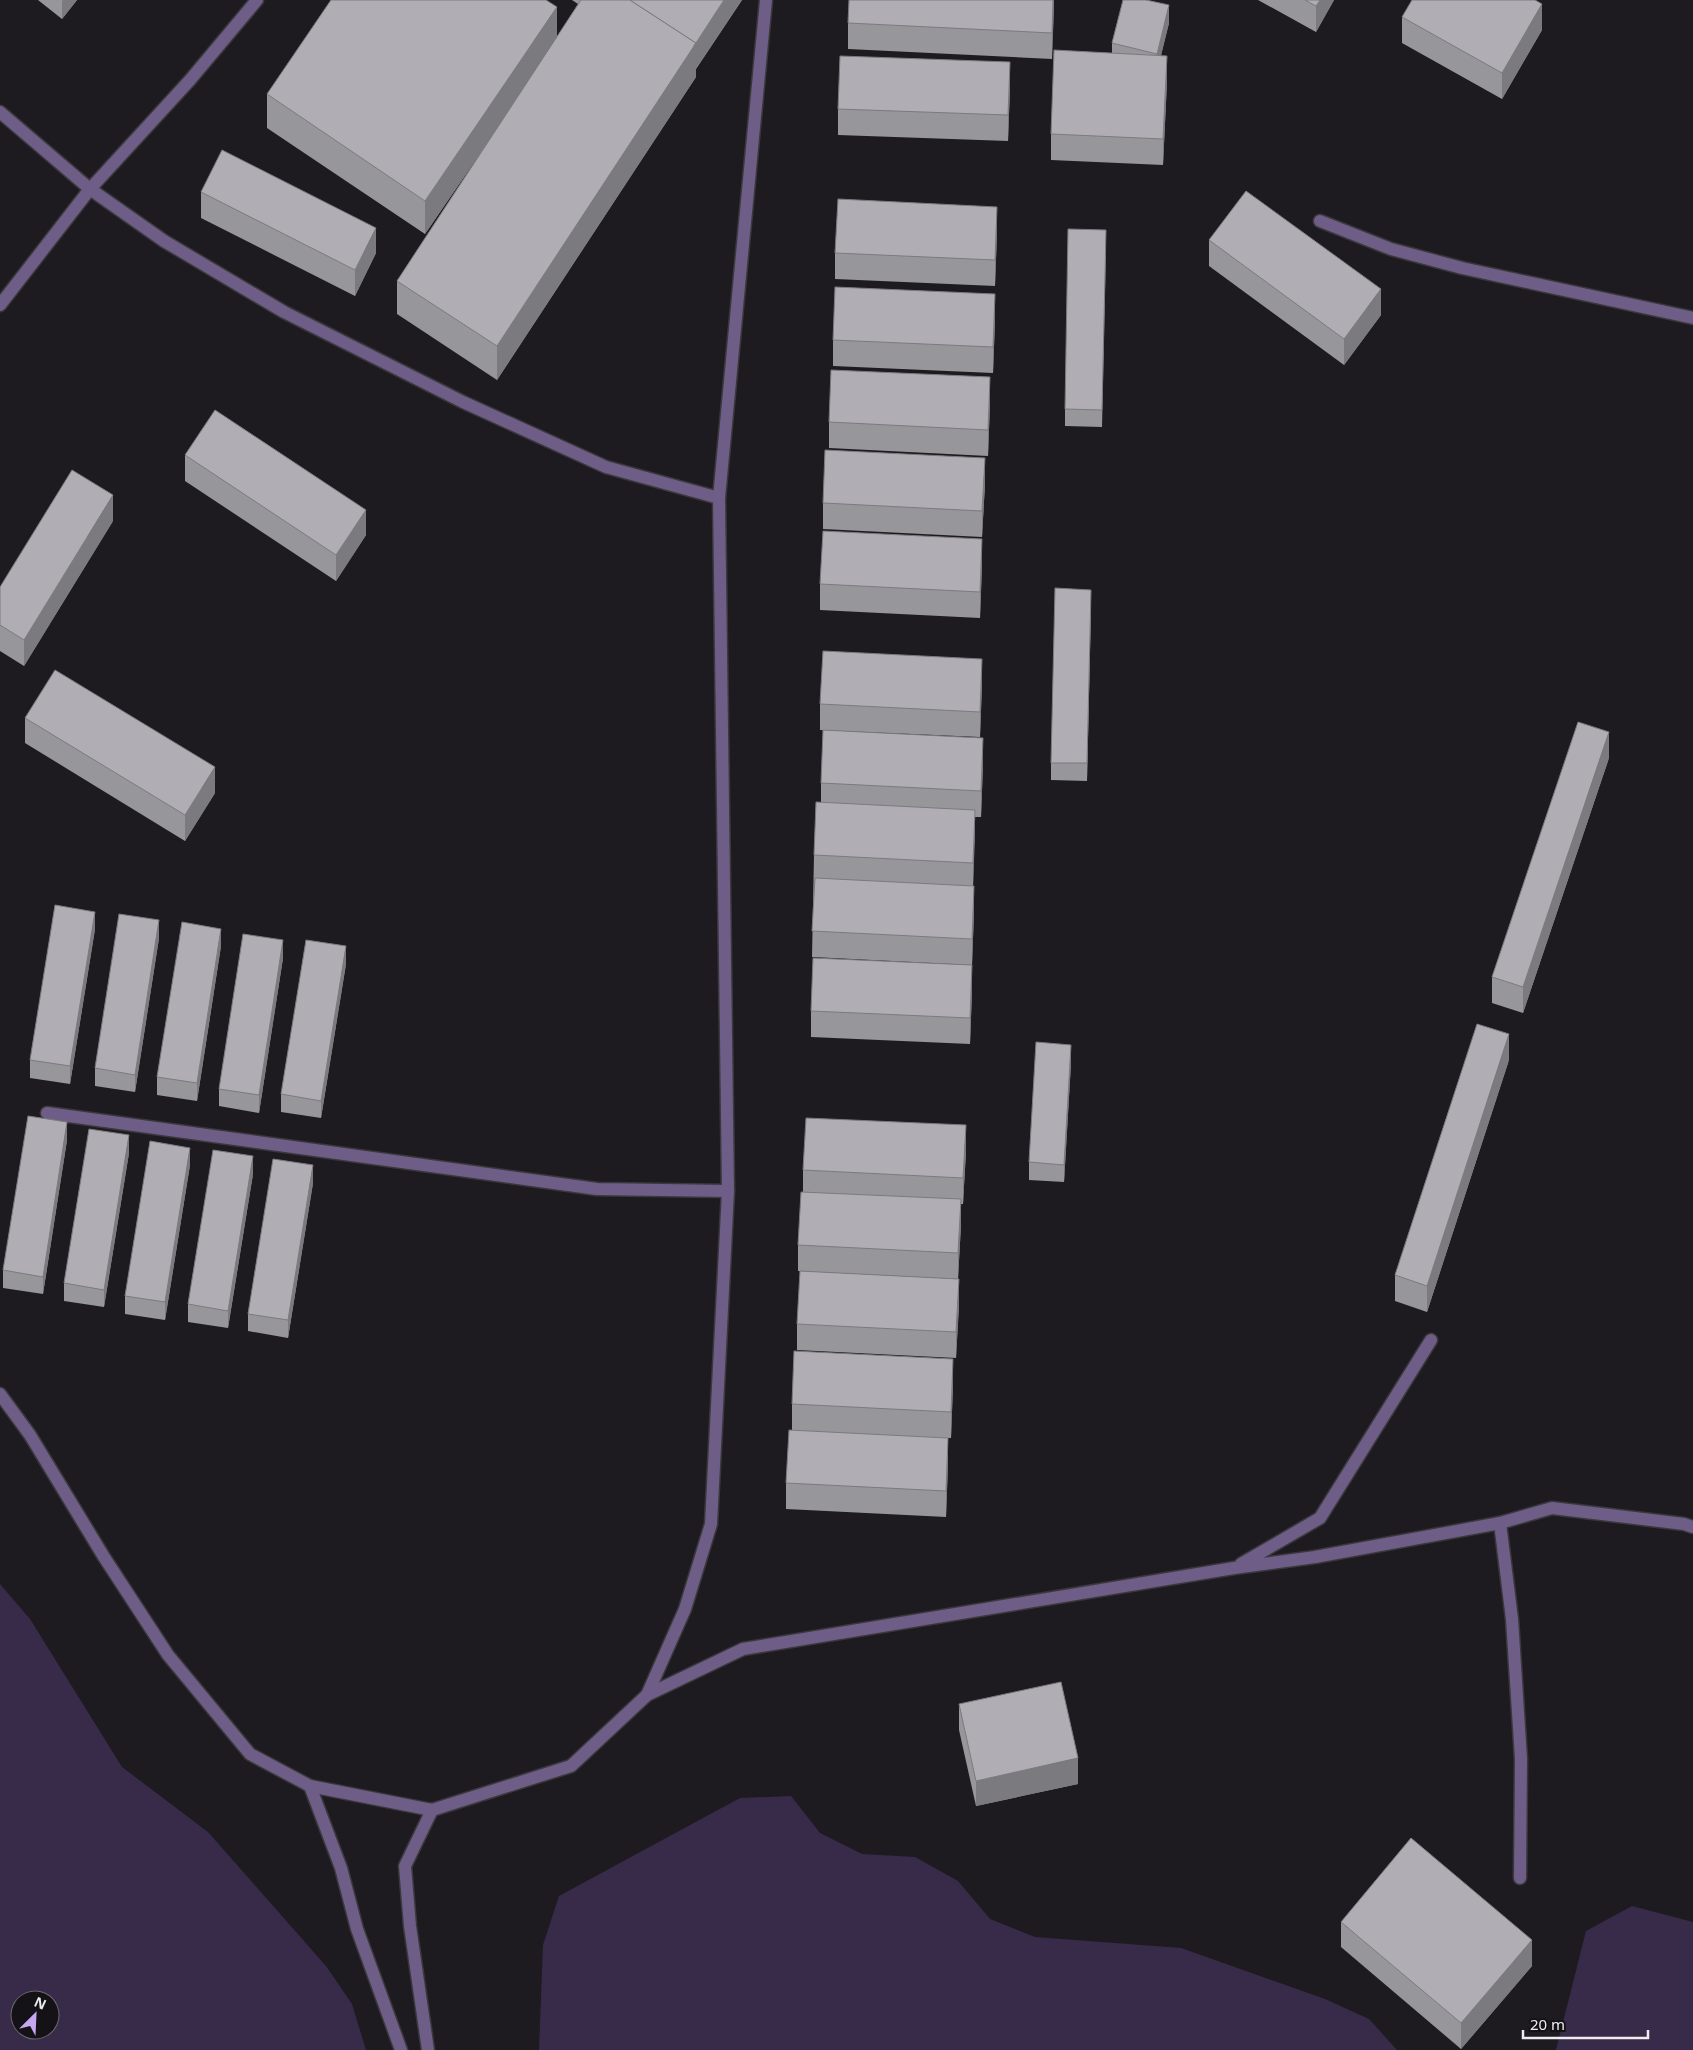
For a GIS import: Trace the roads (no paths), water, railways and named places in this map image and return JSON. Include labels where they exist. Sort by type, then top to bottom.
[{"type":"street","points":[[0,304],[90,189],[190,80],[257,0]]},
{"type":"street","points":[[647,1695],[685,1609],[711,1524],[728,1191],[718,498],[766,0]]},
{"type":"street","points":[[0,112],[90,189],[164,241],[284,312],[463,402],[606,467],[718,498]]},
{"type":"street","points":[[1320,221],[1391,249],[1462,268],[1693,318]]},
{"type":"street","points":[[47,1113],[597,1189],[728,1191]]},
{"type":"street","points":[[1234,1568],[1320,1518],[1431,1340]]},
{"type":"street","points":[[0,1394],[30,1435],[104,1557],[168,1656],[250,1754],[310,1786],[432,1810],[571,1766],[647,1695],[743,1649],[1234,1568],[1315,1557],[1500,1523],[1552,1508],[1684,1524],[1693,1527]]},
{"type":"street","points":[[1500,1523],[1512,1619],[1521,1759],[1520,1878]]},
{"type":"street","points":[[310,1786],[341,1868],[357,1929],[401,2050]]},
{"type":"street","points":[[428,2050],[410,1926],[405,1866],[432,1810]]}]
